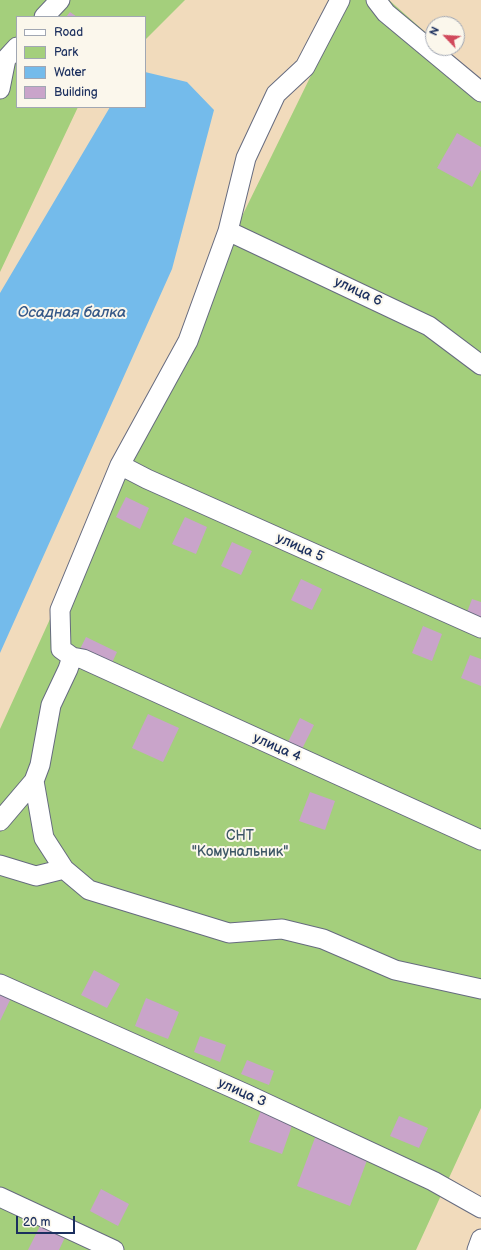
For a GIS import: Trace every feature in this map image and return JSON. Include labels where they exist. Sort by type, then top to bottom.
[{"type":"street","points":[[45,16],[60,0]]},
{"type":"street","points":[[0,821],[34,781],[40,765],[51,705],[72,658],[61,649],[60,610],[120,465],[188,340],[228,231],[246,158],[276,94],[305,67],[340,0]]},
{"type":"street","points":[[376,0],[386,13],[481,92]]},
{"type":"street","points":[[0,89],[8,54]]},
{"type":"street","name":"улица 6","points":[[228,231],[429,326],[481,365]]},
{"type":"street","name":"улица 5","points":[[120,465],[190,498],[481,628]]},
{"type":"street","name":"улица 4","points":[[72,658],[83,660],[481,840]]},
{"type":"street","points":[[34,781],[44,838],[64,869],[88,890],[229,933],[282,929],[323,939],[395,970],[481,989]]},
{"type":"street","points":[[0,865],[36,876],[64,869]]},
{"type":"street","name":"улица 3","points":[[0,984],[246,1094],[433,1181],[481,1208]]},
{"type":"street","points":[[0,1197],[114,1250]]},
{"type":"street","points":[[477,1250],[481,1239]]},
{"type":"green space","points":[[0,0],[185,0],[146,39],[146,16],[16,16],[16,108],[78,108],[0,272]]},
{"type":"green space","name":"СНТ \"Комунальник\"","points":[[348,0],[389,0],[425,32],[425,56],[444,56],[481,83],[481,1108],[416,1250],[0,1250],[0,729],[120,465]]},
{"type":"water","name":"Осадная балка","points":[[146,72],[187,82],[214,110],[172,269],[0,653],[0,293],[109,108],[146,108]]},
{"type":"building","points":[[70,12],[76,16],[67,16]]},
{"type":"building","points":[[457,133],[481,147],[481,170],[472,187],[437,168]]},
{"type":"building","points":[[126,497],[149,508],[140,529],[116,517]]},
{"type":"building","points":[[185,517],[207,527],[196,554],[172,544]]},
{"type":"building","points":[[232,542],[252,551],[241,575],[221,566]]},
{"type":"building","points":[[301,579],[322,589],[312,610],[291,600]]},
{"type":"building","points":[[472,599],[481,602],[481,621],[466,615]]},
{"type":"building","points":[[423,626],[442,634],[432,661],[412,653]]},
{"type":"building","points":[[86,637],[117,652],[110,667],[79,651]]},
{"type":"building","points":[[470,655],[481,659],[481,686],[461,678]]},
{"type":"building","points":[[148,714],[179,728],[163,762],[132,748]]},
{"type":"building","points":[[300,718],[314,725],[301,751],[287,744]]},
{"type":"building","points":[[310,792],[335,801],[325,830],[299,821]]},
{"type":"building","points":[[94,970],[120,984],[107,1008],[81,995]]},
{"type":"building","points":[[0,990],[12,996],[0,1021]]},
{"type":"building","points":[[146,998],[179,1012],[168,1039],[135,1026]]},
{"type":"building","points":[[200,1036],[226,1045],[220,1062],[194,1052]]},
{"type":"building","points":[[247,1060],[274,1071],[269,1085],[241,1074]]},
{"type":"building","points":[[262,1108],[294,1120],[282,1154],[249,1142]]},
{"type":"building","points":[[399,1116],[428,1128],[419,1148],[390,1136]]},
{"type":"building","points":[[316,1135],[369,1155],[350,1206],[297,1186]]},
{"type":"building","points":[[101,1189],[129,1204],[118,1226],[90,1211]]},
{"type":"building","points":[[43,1220],[67,1233],[59,1250],[28,1250]]}]
